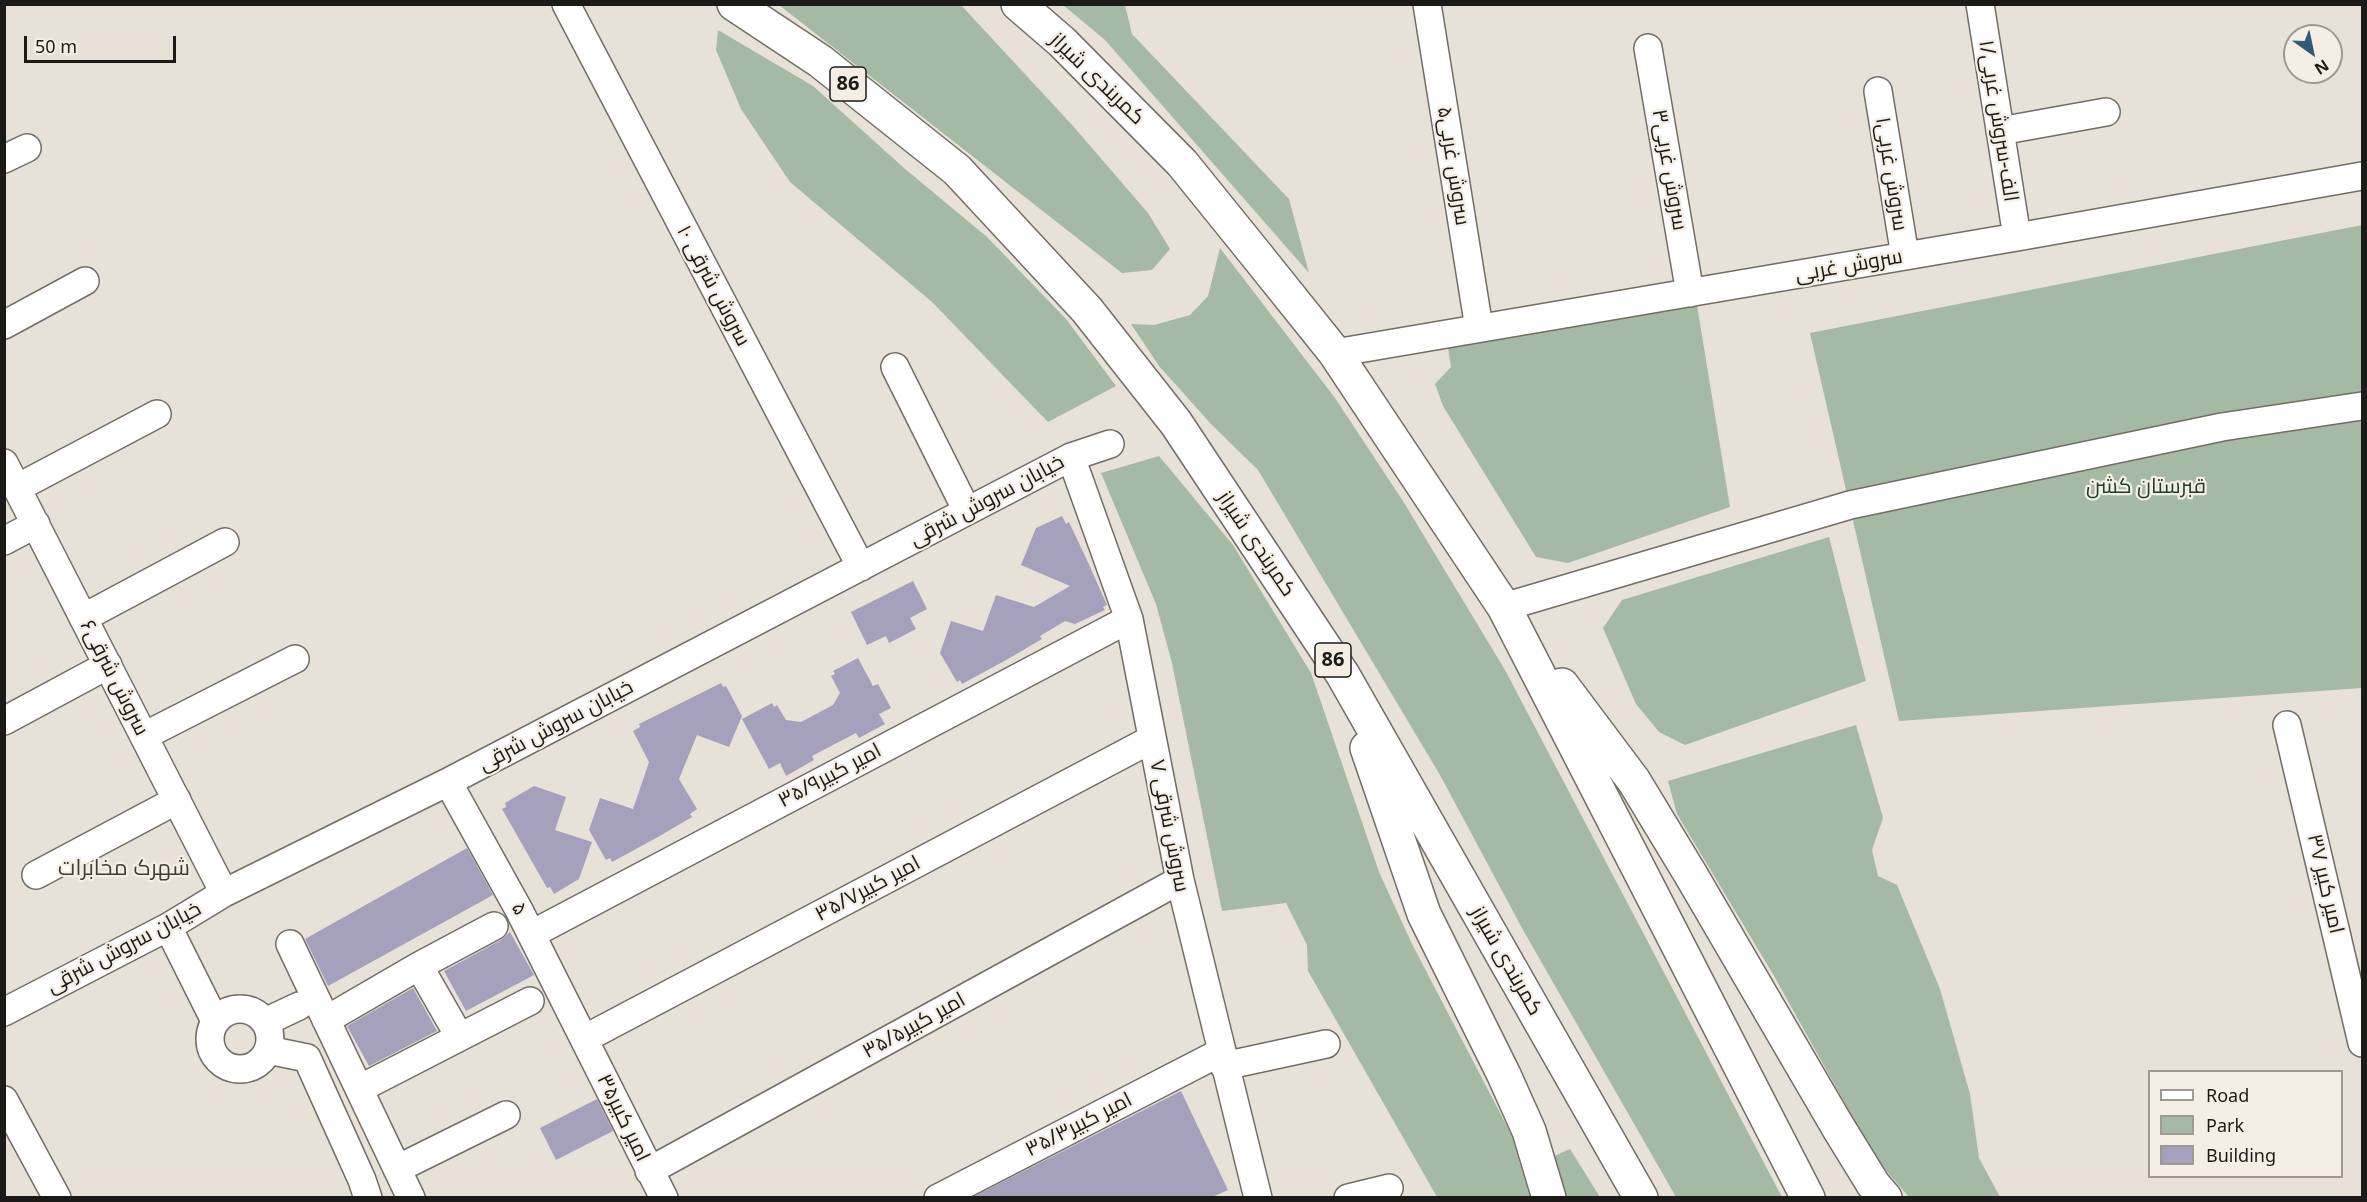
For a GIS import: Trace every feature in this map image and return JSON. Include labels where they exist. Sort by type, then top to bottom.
[{"type":"highway","name":"کمربندی شیراز","points":[[734,4],[820,60],[957,170],[1087,310],[1176,423],[1343,675],[1641,1197]]},
{"type":"highway","name":"کمربندی شیراز","points":[[1018,4],[1062,42],[1182,163],[1335,353],[1504,607],[1808,1197]]},
{"type":"highway","points":[[1504,607],[1634,781],[1838,1127],[1873,1184],[1886,1197]]},
{"type":"highway","points":[[1343,675],[1424,915],[1517,1103],[1529,1131],[1550,1197]]},
{"type":"street","name":"سروش شرقی ۱۰","points":[[566,4],[861,567]]},
{"type":"street","name":"سروش غربی۵","points":[[1427,4],[1479,328]]},
{"type":"street","name":"۱/الف-سروش غربی","points":[[1980,4],[2017,237]]},
{"type":"street","name":"سروش غربی۳","points":[[1648,48],[1690,293]]},
{"type":"street","name":"سروش غربی۱","points":[[1878,91],[1905,256]]},
{"type":"street","points":[[2000,130],[2106,112]]},
{"type":"street","name":"سروش غربی","points":[[1335,353],[2362,176]]},
{"type":"street","points":[[4,325],[85,281]]},
{"type":"street","points":[[895,367],[967,512]]},
{"type":"street","points":[[1504,607],[1850,505],[2222,427],[2362,406]]},
{"type":"street","points":[[17,488],[157,414]]},
{"type":"street","name":"خیابان سروش شرقی","points":[[4,1012],[168,927],[224,893],[448,782],[1071,457],[1110,444]]},
{"type":"street","name":"سروش شرقی ۷","points":[[1071,457],[1129,619],[1180,880],[1222,1059],[1250,1194]]},
{"type":"street","name":"سروش شرقی۶","points":[[4,463],[224,893]]},
{"type":"street","points":[[4,541],[36,524]]},
{"type":"street","points":[[83,618],[225,542]]},
{"type":"street","name":"امیر کبیر۳۵/۹","points":[[532,934],[1129,619]]},
{"type":"street","points":[[144,736],[296,659]]},
{"type":"street","points":[[4,721],[108,666]]},
{"type":"street","name":"۳۷ امیر کبیر","points":[[2286,725],[2362,1043]]},
{"type":"street","name":"امیر کبیر۳۵/۷","points":[[584,1039],[1152,739]]},
{"type":"street","name":"۵","points":[[448,782],[532,934],[584,1039]]},
{"type":"street","points":[[36,876],[177,800]]},
{"type":"street","name":"امیر کبیر۳۵/۵","points":[[649,1171],[1180,880]]},
{"type":"street","points":[[326,1020],[494,926]]},
{"type":"street","points":[[168,927],[215,1021]]},
{"type":"street","points":[[290,944],[411,1197]]},
{"type":"street","points":[[419,966],[459,1036]]},
{"type":"street","points":[[359,1089],[530,1001]]},
{"type":"street","points":[[265,1022],[299,1006]]},
{"type":"street","points":[[240,1009],[258,1015],[265,1022],[269,1031],[268,1050],[255,1066],[235,1070],[225,1066],[211,1051],[210,1030],[222,1014],[240,1009]]},
{"type":"street","name":"امیر کبیر۳۵","points":[[584,1039],[663,1197]]},
{"type":"street","name":"امیر کبیر۳۵/۳","points":[[938,1197],[1222,1059],[1326,1044]]},
{"type":"street","points":[[268,1050],[307,1058],[368,1197]]},
{"type":"street","points":[[4,1100],[57,1197]]},
{"type":"street","points":[[397,1169],[506,1115]]},
{"type":"street","points":[[1348,1197],[1389,1188]]},
{"type":"green space","points":[[779,5],[961,5],[1073,126],[1148,213],[1170,249],[1152,270],[1122,273]]},
{"type":"green space","points":[[1063,5],[1125,5],[1132,34],[1289,199],[1309,273],[1105,40]]},
{"type":"green space","points":[[718,30],[813,86],[904,168],[987,237],[1066,319],[1116,386],[1048,422],[932,302],[790,182],[741,109],[716,50]]},
{"type":"green space","name":"قبرستان کشن","points":[[2362,225],[2362,688],[1899,721],[1810,333]]},
{"type":"green space","points":[[1220,248],[1335,398],[1403,501],[1505,670],[1782,1197],[1676,1197],[1523,930],[1440,775],[1258,470],[1211,424],[1159,366],[1131,324],[1154,325],[1190,315],[1208,296]]},
{"type":"green space","points":[[1697,305],[1730,507],[1568,563],[1536,557],[1443,406],[1435,384],[1451,367],[1448,348]]},
{"type":"green space","points":[[1159,456],[1233,545],[1311,673],[1379,872],[1412,944],[1511,1134],[1530,1197],[1437,1197],[1308,971],[1307,945],[1286,903],[1222,911],[1172,663],[1156,604],[1101,473]]},
{"type":"green space","points":[[1829,537],[1866,681],[1685,745],[1659,732],[1636,704],[1603,628],[1622,600]]},
{"type":"green space","points":[[1856,725],[1883,818],[1872,850],[1878,876],[1897,885],[1940,989],[1970,1094],[1979,1158],[2000,1197],[1909,1197],[1876,1159],[1774,976],[1677,814],[1668,781]]},
{"type":"green space","points":[[1570,1149],[1600,1197],[1554,1197],[1545,1160]]},
{"type":"building","points":[[1062,516],[1066,524],[1069,522],[1086,558],[1107,605],[1103,607],[1105,610],[1075,624],[1065,621],[1040,636],[1042,639],[1008,659],[962,684],[960,680],[957,682],[940,653],[951,621],[983,631],[996,595],[1034,607],[1070,586],[1021,565],[1036,528]]},
{"type":"building","points":[[913,581],[927,609],[910,618],[916,629],[889,643],[886,636],[867,645],[851,612]]},
{"type":"building","points":[[858,658],[873,686],[878,684],[891,708],[879,714],[885,724],[859,738],[856,733],[812,756],[814,760],[786,776],[780,763],[769,769],[742,719],[772,703],[774,707],[777,705],[786,720],[801,722],[833,705],[840,693],[831,676],[835,674],[833,671]]},
{"type":"building","points":[[721,683],[723,687],[726,686],[742,716],[729,747],[697,735],[679,779],[697,809],[690,814],[692,817],[612,862],[610,858],[606,860],[589,830],[600,798],[633,809],[649,762],[633,731],[640,727],[639,724]]},
{"type":"building","points":[[534,786],[566,797],[555,830],[592,842],[579,879],[554,894],[550,887],[547,888],[502,809],[506,807],[505,803]]},
{"type":"building","points":[[467,848],[493,895],[328,986],[305,939]]},
{"type":"building","points":[[510,932],[534,975],[466,1011],[444,971],[501,940]]},
{"type":"building","points":[[413,988],[437,1031],[369,1066],[347,1026]]},
{"type":"building","points":[[1181,1091],[1228,1190],[1212,1197],[973,1197]]},
{"type":"building","points":[[597,1099],[613,1131],[556,1160],[540,1128]]},
{"type":"district","name":"شهرک مخابرات","points":[[124,869]]}]
